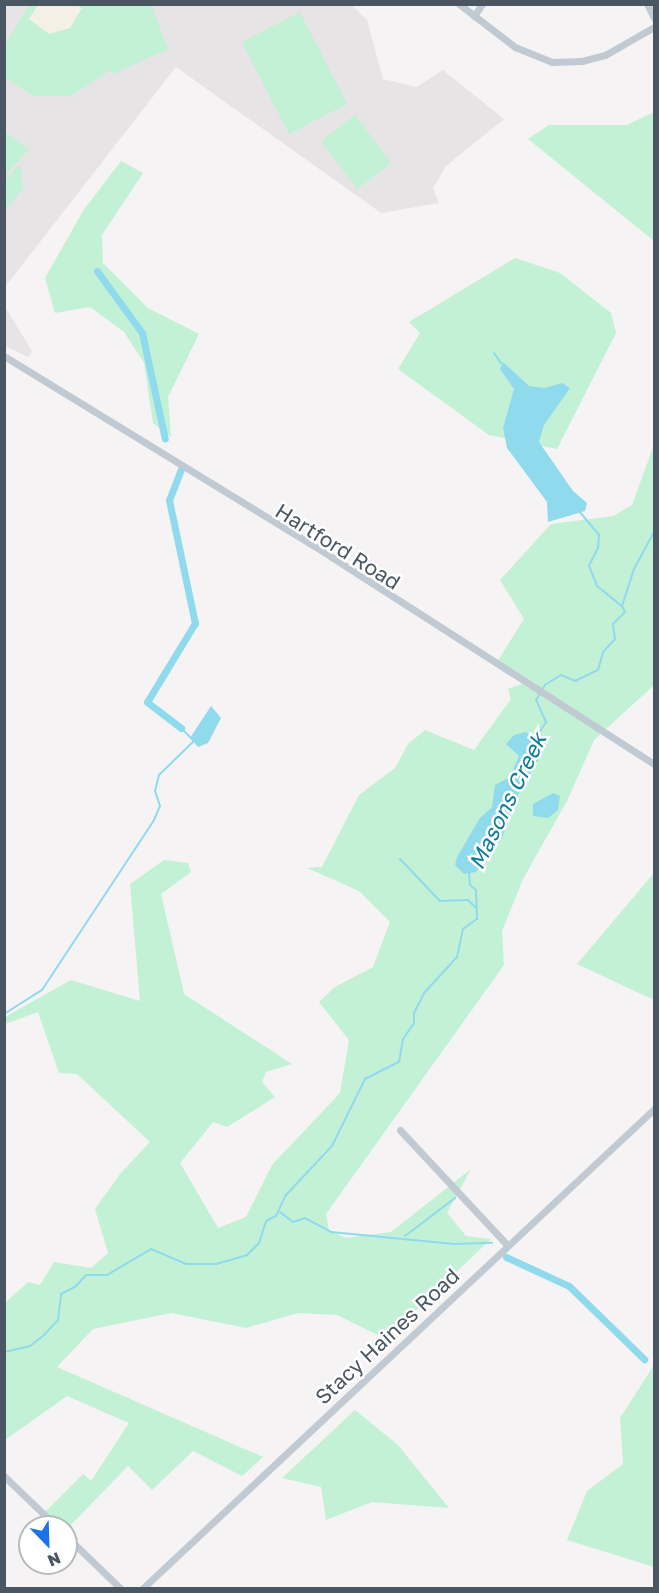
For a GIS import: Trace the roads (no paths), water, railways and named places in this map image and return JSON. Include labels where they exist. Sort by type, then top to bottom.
[{"type":"street","points":[[459,4],[529,55],[560,62],[604,55],[654,27]]},
{"type":"street","points":[[474,16],[482,4]]},
{"type":"street","points":[[647,4],[654,18]]},
{"type":"street","name":"Hartford Road","points":[[4,356],[330,556],[654,764]]},
{"type":"street","name":"Stacy Haines Road","points":[[143,1588],[654,1109]]},
{"type":"street","points":[[400,1130],[508,1246]]},
{"type":"street","points":[[4,1476],[45,1515]]},
{"type":"street","points":[[78,1548],[120,1588]]},
{"type":"water","points":[[503,362],[529,386],[545,388],[562,383],[570,388],[544,425],[539,442],[573,491],[587,503],[585,511],[548,522],[547,502],[507,448],[503,428],[514,389],[500,369]]},
{"type":"water","points":[[211,706],[221,718],[208,743],[198,747],[190,738]]},
{"type":"water","points":[[526,732],[545,749],[520,790],[502,838],[476,872],[464,874],[455,865],[457,857],[480,818],[492,807],[495,785],[510,777],[519,756],[506,744],[514,735]]},
{"type":"water","points":[[553,793],[560,796],[558,810],[548,818],[533,816],[533,804]]},
{"type":"waterway","points":[[97,271],[142,333],[165,439]]},
{"type":"waterway","points":[[494,353],[501,363]]},
{"type":"waterway","points":[[181,469],[169,500],[195,623],[147,702],[181,728]]},
{"type":"waterway","points":[[579,511],[599,535],[598,548],[589,566],[597,586],[622,606]]},
{"type":"waterway","name":"Masons Creek","points":[[534,740],[546,722],[536,700],[545,685],[561,675],[575,681],[598,670],[603,652],[615,639],[613,624],[625,612],[622,606],[634,569],[654,532]]},
{"type":"waterway","points":[[4,1014],[42,990],[154,820],[160,806],[155,791],[159,775],[194,741],[181,728]]},
{"type":"waterway","points":[[400,859],[440,901],[468,900],[475,907]]},
{"type":"waterway","name":"Masons Creek","points":[[4,1352],[30,1346],[44,1335],[58,1320],[61,1294],[75,1287],[86,1275],[107,1275],[151,1249],[186,1264],[216,1264],[247,1255],[259,1243],[266,1221],[276,1216],[286,1195],[332,1146],[365,1079],[399,1062],[403,1039],[414,1023],[414,1013],[424,993],[457,957],[463,929],[477,919],[476,890],[470,885],[469,873]]},
{"type":"waterway","points":[[405,1236],[455,1198]]},
{"type":"waterway","points":[[280,1212],[293,1222],[305,1218],[331,1232],[454,1244],[492,1243]]},
{"type":"waterway","points":[[506,1257],[569,1286],[644,1359]]}]
